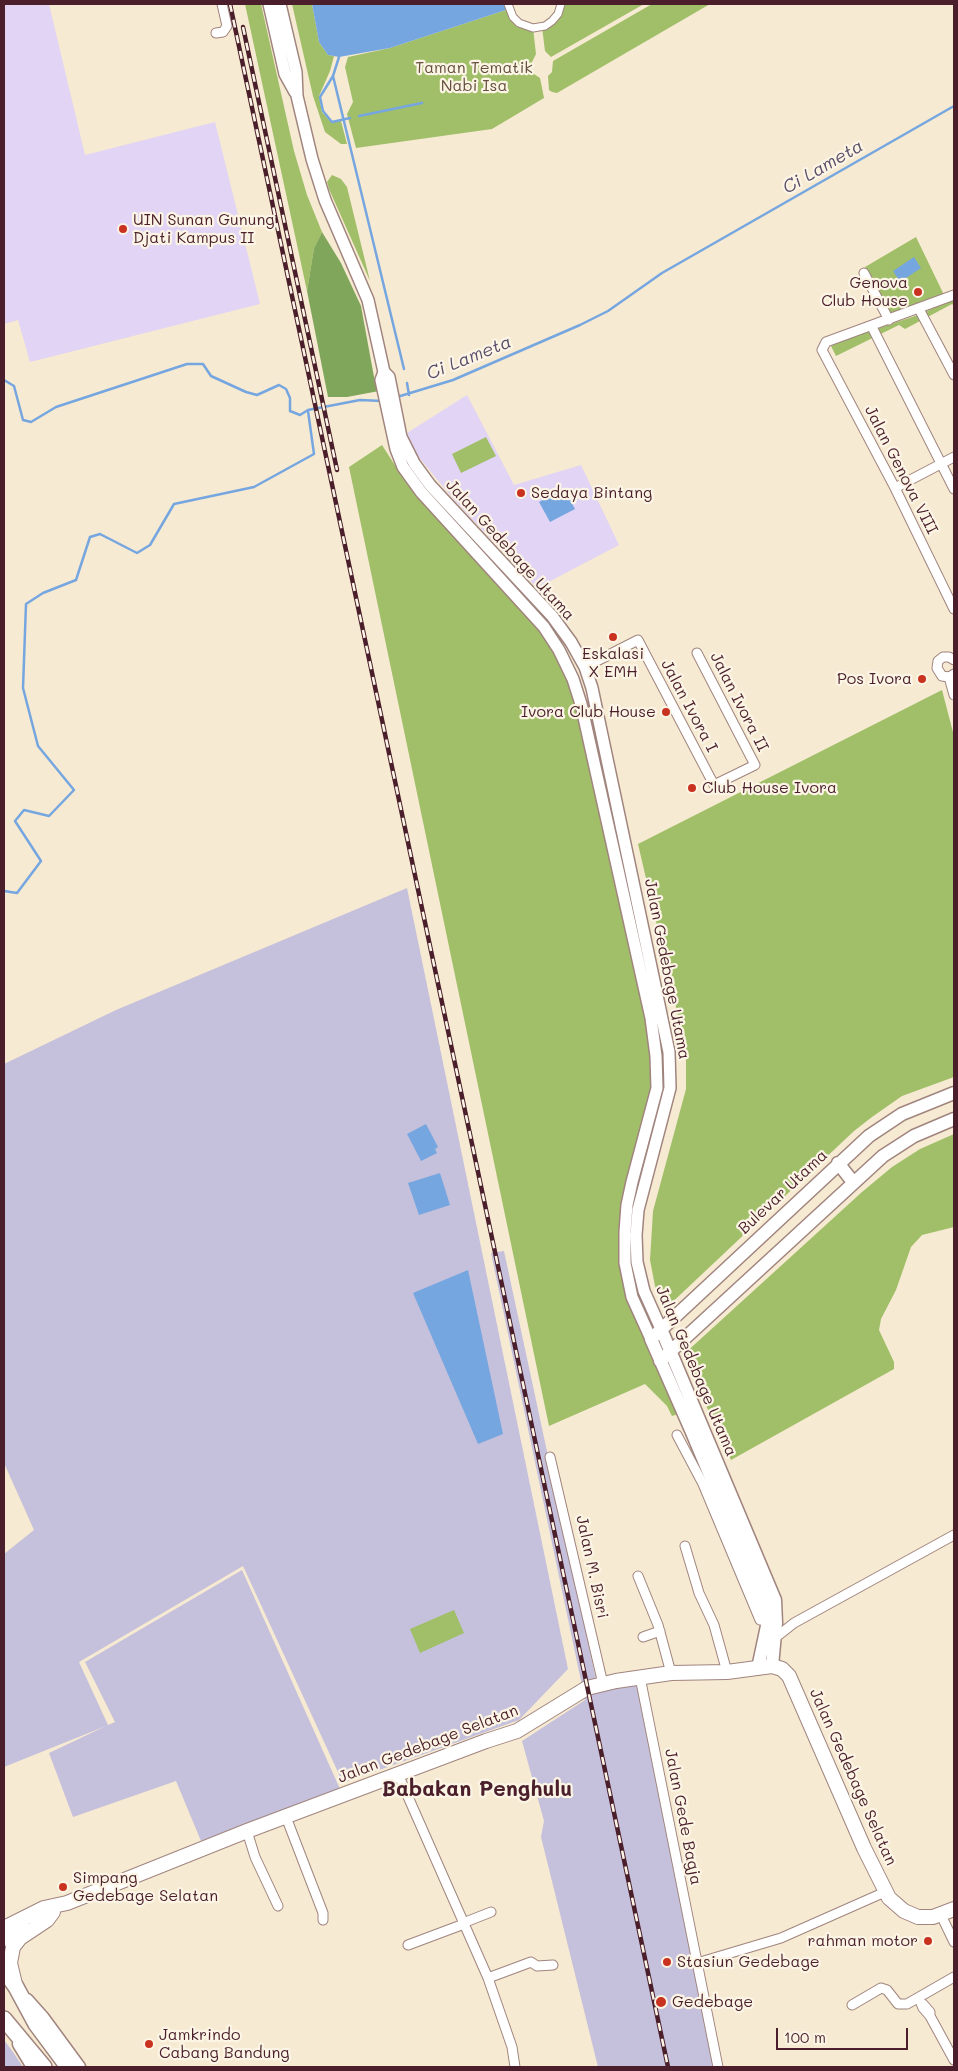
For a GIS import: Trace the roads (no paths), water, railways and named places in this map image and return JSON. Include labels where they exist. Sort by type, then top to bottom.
[{"type":"highway","points":[[4,1970],[16,1987],[36,2024],[68,2067]]},
{"type":"highway","points":[[7,2023],[30,2048],[44,2067]]},
{"type":"main road","name":"Bulevar Utama","points":[[651,1340],[869,1136],[902,1114],[954,1093]]},
{"type":"main road","points":[[665,1356],[883,1156],[914,1136],[954,1119]]},
{"type":"main road","points":[[838,1163],[853,1182]]},
{"type":"main road","name":"Jalan Gedebage Utama","points":[[661,1330],[665,1356],[691,1430],[732,1531],[742,1566],[763,1602],[766,1616],[765,1667]]},
{"type":"main road","name":"Jalan Gedebage Utama","points":[[651,1340],[665,1356],[744,1525],[775,1600],[777,1611],[774,1638],[765,1667]]},
{"type":"main road","points":[[732,1531],[744,1525]]},
{"type":"main road","name":"Jalan Gedebage Selatan","points":[[4,1928],[286,1816],[517,1732],[587,1688],[640,1677],[671,1673],[727,1672],[765,1667],[782,1669],[789,1676],[885,1892],[893,1903],[910,1914],[925,1918],[941,1916],[954,1909]]},
{"type":"main road","points":[[4,1919],[49,1910]]},
{"type":"main road","points":[[49,1910],[40,1925],[20,1938],[13,1947],[10,1963],[16,1987],[43,2018],[79,2067]]},
{"type":"main road","name":"Jalan Gedebage Selatan","points":[[4,1939],[49,1910]]},
{"type":"main road","points":[[7,2023],[33,2067]]},
{"type":"street","points":[[216,33],[223,32],[226,26],[222,4]]},
{"type":"street","points":[[269,4],[285,74],[297,96]]},
{"type":"street","points":[[280,4],[296,72],[297,96]]},
{"type":"street","points":[[508,4],[513,17],[519,23],[533,28],[545,26],[552,21],[558,14],[561,4]]},
{"type":"street","name":"Jalan Gedebage Utama","points":[[297,96],[325,200],[368,300],[384,372],[381,380],[387,387],[398,438],[415,485],[544,628],[560,650],[573,679],[594,761],[651,1018],[656,1056],[658,1088],[632,1182],[627,1205],[625,1232],[625,1263],[632,1297],[651,1340]]},
{"type":"street","points":[[864,273],[890,320]]},
{"type":"street","points":[[954,295],[872,327],[954,489]]},
{"type":"street","points":[[919,309],[954,375]]},
{"type":"street","name":"Jalan Genova VIII","points":[[872,327],[826,342],[822,350],[895,488],[954,609]]},
{"type":"street","points":[[895,488],[954,457]]},
{"type":"street","name":"Jalan Gedebage Utama","points":[[408,465],[430,485],[552,616],[571,642],[585,667],[595,701],[669,1052],[670,1088],[638,1210],[636,1235],[637,1262],[644,1291],[661,1330]]},
{"type":"street","points":[[452,526],[461,518]]},
{"type":"street","name":"Jalan Ivora I","points":[[585,667],[638,640],[714,785],[755,765]]},
{"type":"street","name":"Jalan Ivora II","points":[[697,653],[755,765]]},
{"type":"street","points":[[953,657],[940,659],[936,668],[940,674],[952,676],[954,695]]},
{"type":"street","points":[[594,761],[606,758]]},
{"type":"street","points":[[656,1056],[669,1052]]},
{"type":"street","points":[[678,1435],[742,1566],[760,1620]]},
{"type":"street","name":"Jalan M. Bisri","points":[[550,1457],[603,1684]]},
{"type":"street","points":[[774,1638],[794,1623],[954,1535]]},
{"type":"street","points":[[686,1546],[699,1593],[714,1625],[727,1672]]},
{"type":"street","points":[[638,1576],[660,1631],[671,1673]]},
{"type":"street","points":[[642,1637],[660,1631]]},
{"type":"street","name":"Jalan Gede Bagja","points":[[640,1677],[718,2067]]},
{"type":"street","points":[[398,1774],[488,1978],[512,2048],[515,2067]]},
{"type":"street","points":[[286,1816],[323,1913],[323,1920]]},
{"type":"street","points":[[247,1831],[254,1858],[278,1906]]},
{"type":"street","points":[[697,1963],[781,1938],[885,1892]]},
{"type":"street","points":[[408,1945],[491,1912]]},
{"type":"street","points":[[941,1916],[954,1942]]},
{"type":"street","points":[[488,1978],[530,1962],[537,1966],[553,1965]]},
{"type":"street","points":[[852,2005],[881,1988],[887,1990],[900,2005],[921,2001],[954,1977]]},
{"type":"street","points":[[921,2001],[930,2012],[930,2016],[954,2060]]},
{"type":"water","points":[[312,4],[508,4],[509,9],[390,48],[339,57],[328,55],[319,42]]},
{"type":"water","points":[[914,257],[921,268],[900,282],[893,271]]},
{"type":"water","points":[[564,489],[575,509],[550,522],[539,502]]},
{"type":"water","points":[[426,1124],[438,1147],[435,1149],[437,1153],[421,1161],[407,1134]]},
{"type":"water","points":[[440,1173],[450,1205],[419,1215],[408,1183]]},
{"type":"water","points":[[468,1270],[503,1434],[478,1444],[413,1293]]},
{"type":"waterway","points":[[339,57],[333,76],[404,369]]},
{"type":"waterway","points":[[333,76],[320,97],[323,111],[332,122],[350,118]]},
{"type":"waterway","points":[[359,116],[422,103]]},
{"type":"waterway","name":"Ci Lameta","points":[[397,397],[453,380],[608,311],[662,273],[954,106]]},
{"type":"waterway","name":"Ci Lameta","points":[[4,380],[14,386],[23,420],[31,422],[56,407],[187,364],[203,364],[211,376],[257,395],[279,385],[286,389],[290,398],[290,411],[300,415],[308,410],[360,400],[382,401]]},
{"type":"waterway","points":[[407,383],[409,395]]},
{"type":"waterway","points":[[4,891],[17,893],[41,861],[15,821],[24,810],[49,816],[74,790],[38,746],[23,688],[26,604],[43,593],[76,580],[90,537],[100,534],[137,553],[150,545],[174,504],[254,487],[314,454],[308,411]]},
{"type":"railway","points":[[230,4],[668,2067]]},
{"type":"railway","points":[[243,27],[337,470]]},
{"type":"place","name":"UIN Sunan Gunung Djati Kampus II","points":[[123,229]]},
{"type":"place","name":"Genova Club House","points":[[918,292]]},
{"type":"place","name":"Sedaya Bintang","points":[[521,493]]},
{"type":"place","name":"Eskalasi X EMH","points":[[613,637]]},
{"type":"place","name":"Pos Ivora","points":[[922,679]]},
{"type":"place","name":"Ivora Club House","points":[[666,712]]},
{"type":"place","name":"Club House Ivora","points":[[692,788]]},
{"type":"place","name":"Simpang Gedebage Selatan","points":[[63,1887]]},
{"type":"place","name":"rahman motor","points":[[928,1941]]},
{"type":"place","name":"Stasiun Gedebage","points":[[667,1962]]},
{"type":"place","name":"Gedebage","points":[[661,2002]]},
{"type":"place","name":"Jamkrindo Cabang Bandung","points":[[149,2044]]},
{"type":"district","name":"Babakan Penghulu","points":[[477,1790]]},
{"type":"park label","name":"Taman Tematik Nabi Isa","points":[[474,77]]}]
